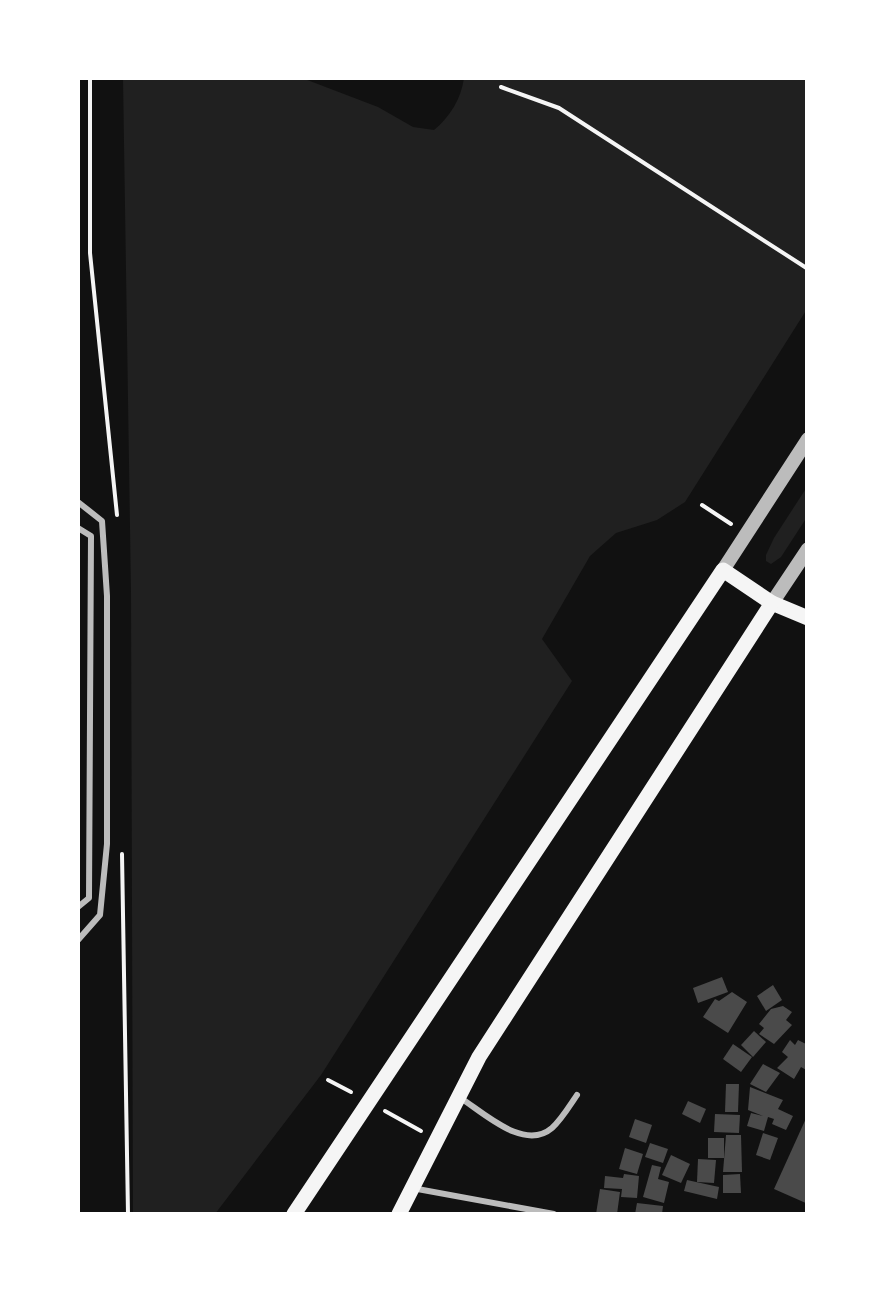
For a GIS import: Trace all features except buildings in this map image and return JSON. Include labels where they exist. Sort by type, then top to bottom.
[{"type":"main road","points":[[294,1214],[722,570],[772,603],[808,618]]},
{"type":"main road","points":[[399,1214],[478,1057],[772,603]]},
{"type":"street","points":[[722,570],[808,439]]},
{"type":"street","points":[[772,603],[808,549]]},
{"type":"lane","points":[[78,502],[102,521],[107,844],[100,915],[78,940]]},
{"type":"lane","points":[[78,528],[91,536],[91,552],[89,898],[78,907]]},
{"type":"lane","points":[[458,1096],[518,1134],[534,1137],[551,1129],[578,1095]]},
{"type":"lane","points":[[411,1188],[554,1214]]},
{"type":"path","points":[[501,86],[560,108],[808,269]]},
{"type":"path","points":[[702,505],[746,534]]},
{"type":"path","points":[[328,1080],[435,1139]]},
{"type":"shaded area","points":[[123,78],[302,78],[378,107],[413,127],[434,130],[454,107],[464,78],[807,78],[807,309],[685,502],[657,520],[616,533],[590,556],[542,639],[572,681],[321,1075],[215,1214],[133,1214],[131,592]]},
{"type":"shaded area","points":[[807,487],[807,517],[781,557],[771,564],[766,555]]}]
